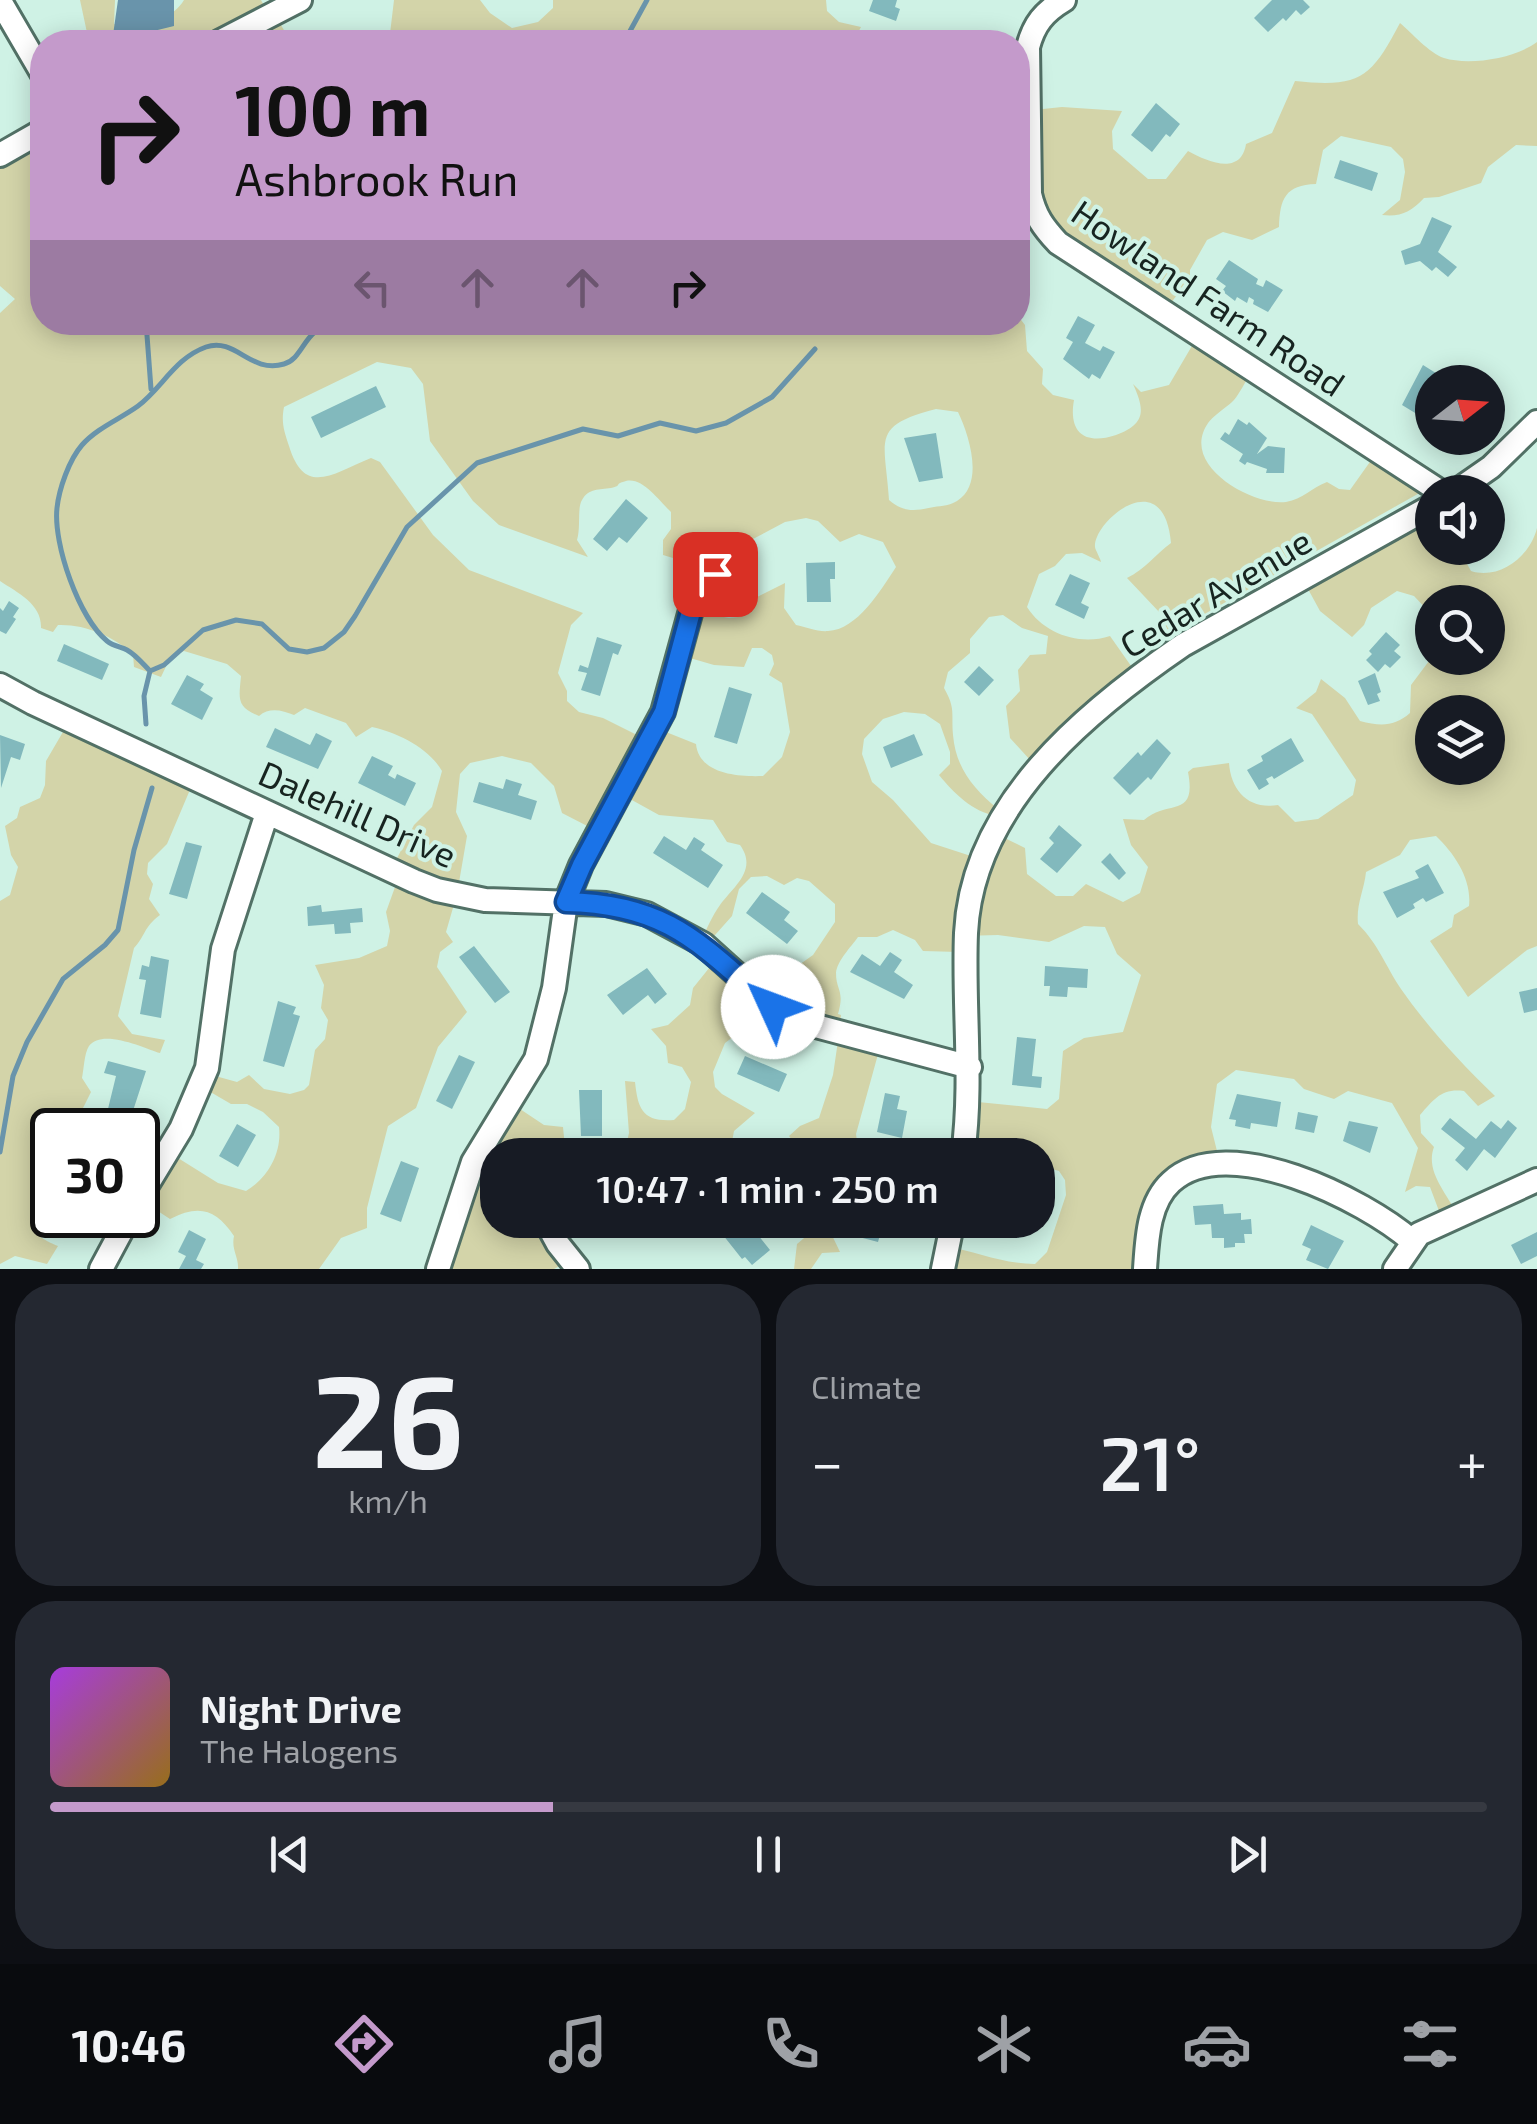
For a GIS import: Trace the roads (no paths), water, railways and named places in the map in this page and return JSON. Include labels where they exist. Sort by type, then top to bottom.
[{"type":"street","points":[[242,30],[300,0]]},
{"type":"street","name":"Howland Farm Road","points":[[1030,38],[1041,16],[1064,0]]},
{"type":"street","points":[[0,1],[30,52]]},
{"type":"street","points":[[0,156],[30,138]]},
{"type":"street","name":"Howland Farm Road","points":[[1030,194],[1035,215],[1044,228],[1074,254],[1415,475]]},
{"type":"street","points":[[1479,475],[1537,422]]},
{"type":"street","name":"Cedar Avenue","points":[[964,1138],[970,1066],[966,959],[970,894],[992,835],[1039,769],[1116,694],[1183,645],[1415,515]]},
{"type":"street","points":[[497,1138],[536,1059],[554,988],[566,902],[664,712],[699,582],[715,574]]},
{"type":"street","name":"Dalehill Drive","points":[[0,685],[437,890],[512,902],[626,907],[668,923],[702,944],[773,1007],[801,1022],[970,1066]]},
{"type":"street","points":[[160,1164],[181,1129],[207,1068],[223,948],[267,813]]},
{"type":"street","points":[[1145,1269],[1153,1212],[1162,1193],[1186,1172],[1222,1164],[1278,1173],[1344,1196],[1394,1225],[1412,1241]]},
{"type":"street","points":[[438,1269],[461,1193],[480,1166]]},
{"type":"street","points":[[1395,1269],[1412,1241],[1429,1228],[1537,1180]]},
{"type":"street","points":[[102,1269],[118,1238]]},
{"type":"street","points":[[555,1238],[578,1269]]},
{"type":"street","points":[[943,1269],[949,1238]]},
{"type":"water","points":[[118,0],[174,0],[174,26],[114,30]]},
{"type":"waterway","points":[[631,30],[647,0]]},
{"type":"waterway","points":[[147,335],[151,389]]},
{"type":"waterway","points":[[146,724],[144,696],[150,671],[133,654],[109,643],[97,630],[78,598],[64,560],[57,508],[69,467],[88,439],[138,406],[195,352],[217,345],[272,366],[293,359],[312,335]]},
{"type":"waterway","points":[[150,671],[164,665],[203,630],[236,620],[262,624],[289,649],[307,652],[324,648],[344,632],[355,616],[407,527],[477,463],[583,429],[618,436],[660,423],[696,431],[726,423],[772,397],[815,349]]},
{"type":"waterway","points":[[0,1152],[13,1076],[27,1042],[63,979],[118,930],[134,850],[152,788]]}]
